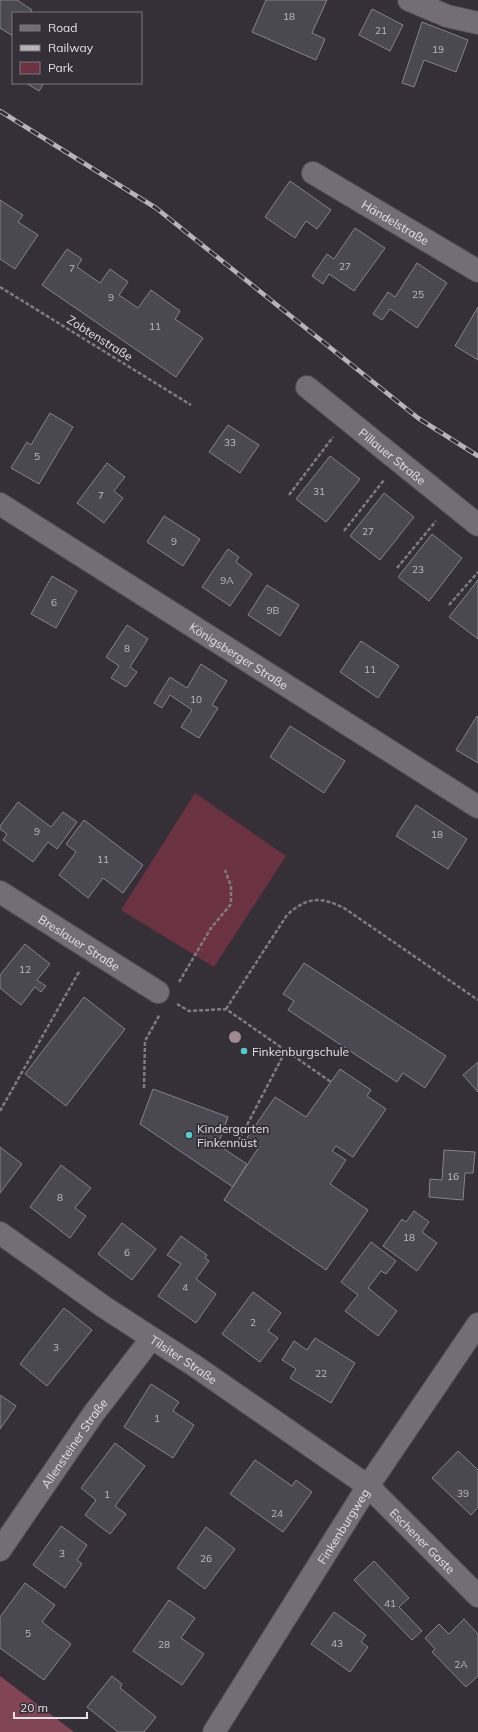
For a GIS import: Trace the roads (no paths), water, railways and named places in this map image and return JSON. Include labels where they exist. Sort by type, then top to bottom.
[{"type":"street","points":[[409,0],[447,16],[478,23]]},
{"type":"street","name":"Händelstraße","points":[[313,173],[478,271]]},
{"type":"street","name":"Pillauer Straße","points":[[307,387],[478,525]]},
{"type":"street","name":"Königsberger Straße","points":[[0,504],[478,807]]},
{"type":"street","name":"Breslauer Straße","points":[[0,892],[163,996]]},
{"type":"street","name":"Tilsiter Straße","points":[[0,1233],[152,1339],[195,1366],[368,1486]]},
{"type":"street","name":"Finkenburgweg","points":[[214,1732],[368,1486],[478,1324]]},
{"type":"street","name":"Allensteiner Straße","points":[[0,1550],[94,1413],[152,1339]]},
{"type":"street","name":"Eschener Gaste","points":[[368,1486],[478,1596]]},
{"type":"railway","points":[[0,111],[156,208],[418,418],[478,456]]},
{"type":"place","name":"Finkenburgschule","points":[[244,1051]]},
{"type":"place","name":"Kindergarten Finkennüst","points":[[189,1135]]}]
